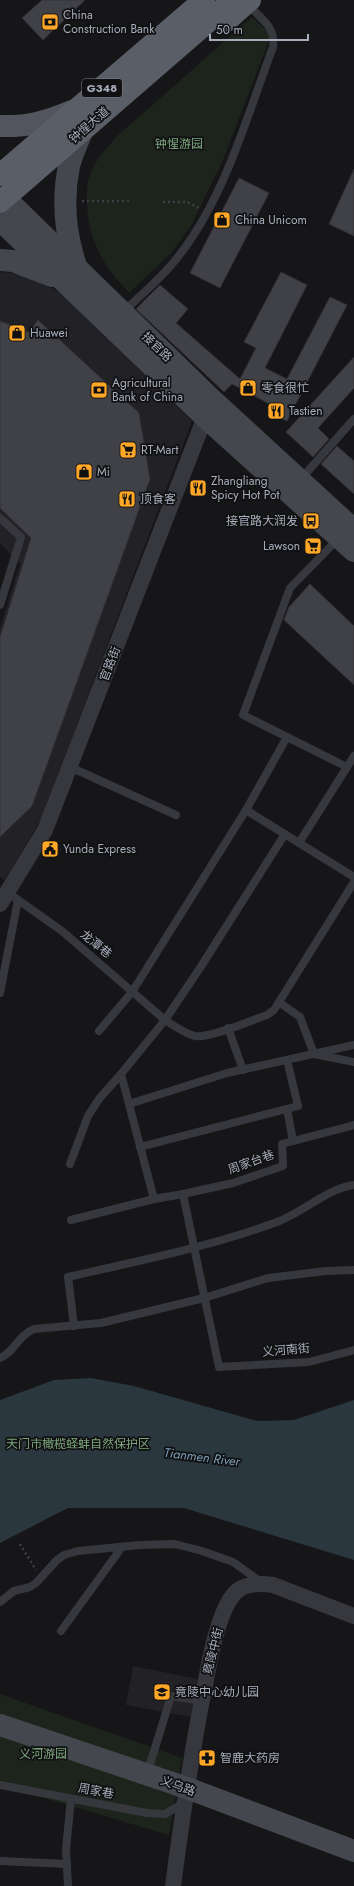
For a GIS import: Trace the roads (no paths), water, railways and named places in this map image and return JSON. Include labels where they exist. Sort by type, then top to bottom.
[{"type":"highway","points":[[77,109],[94,78],[184,0]]},
{"type":"highway","name":"钟惺大道","points":[[0,175],[204,0]]},
{"type":"highway","name":"钟惺大道","points":[[2,198],[82,131],[132,103],[243,1]]},
{"type":"main road","points":[[0,126],[44,123],[77,109]]},
{"type":"main road","points":[[0,260],[14,261],[71,275],[64,220],[65,201],[69,165],[82,131]]},
{"type":"main road","name":"接官路","points":[[2,198],[71,275],[205,417],[349,539]]},
{"type":"main road","name":"接官路","points":[[0,220],[122,313],[206,394],[300,480],[349,539]]},
{"type":"main road","name":"义乌路","points":[[0,1725],[147,1775],[186,1796],[354,1866]]},
{"type":"main road","name":"义乌路","points":[[0,1741],[186,1796],[354,1851]]},
{"type":"street","name":"官路街","points":[[6,896],[44,830],[70,767],[205,417]]},
{"type":"street","name":"竟陵中街","points":[[173,1886],[202,1701],[215,1640],[229,1600],[235,1592],[243,1588],[262,1583],[285,1589],[354,1616]]},
{"type":"lane","points":[[122,313],[181,253],[206,212],[230,162],[273,47],[273,32],[243,1]]},
{"type":"lane","points":[[300,480],[354,419]]},
{"type":"lane","points":[[0,518],[21,537],[0,605]]},
{"type":"lane","points":[[347,767],[243,714],[290,588],[349,539]]},
{"type":"lane","points":[[99,1031],[132,992],[246,810],[287,737]]},
{"type":"lane","points":[[299,843],[354,756]]},
{"type":"lane","points":[[70,767],[176,815]]},
{"type":"lane","points":[[246,810],[354,877]]},
{"type":"lane","points":[[70,1164],[88,1116],[99,1099],[165,1020],[200,968],[285,834]]},
{"type":"lane","name":"龙潭巷","points":[[6,896],[62,932],[106,968],[165,1020],[181,1031],[196,1036],[209,1036],[267,1015],[280,1003],[354,882]]},
{"type":"lane","points":[[0,993],[6,896]]},
{"type":"lane","points":[[280,1003],[300,1016],[314,1054]]},
{"type":"lane","points":[[228,1028],[243,1070]]},
{"type":"lane","points":[[129,1104],[243,1070],[354,1045]]},
{"type":"lane","points":[[314,1054],[354,1062]]},
{"type":"lane","points":[[140,1147],[298,1106],[287,1060]]},
{"type":"lane","points":[[121,1074],[154,1199]]},
{"type":"lane","points":[[286,1109],[292,1141],[354,1125]]},
{"type":"lane","name":"周家台巷","points":[[183,1194],[233,1183],[283,1166],[282,1144],[292,1141]]},
{"type":"lane","points":[[74,1326],[68,1277],[194,1249],[279,1221],[331,1192],[345,1186],[354,1185]]},
{"type":"lane","points":[[71,1220],[154,1199],[183,1194],[204,1298]]},
{"type":"lane","points":[[0,1358],[6,1355],[24,1333],[34,1329],[101,1323],[204,1298],[268,1278],[326,1271],[354,1270]]},
{"type":"lane","name":"义河南街","points":[[204,1298],[219,1367],[309,1362],[354,1350]]},
{"type":"lane","points":[[0,1602],[11,1593],[36,1583],[57,1560],[64,1555],[78,1551],[162,1543],[191,1548],[232,1562],[262,1583]]},
{"type":"lane","points":[[61,1631],[122,1546]]},
{"type":"lane","points":[[147,1775],[171,1696],[202,1701]]},
{"type":"lane","name":"周家巷","points":[[0,1785],[147,1813],[165,1814],[186,1796]]},
{"type":"lane","points":[[68,1886],[66,1849],[71,1799]]},
{"type":"lane","points":[[0,1861],[67,1864]]},
{"type":"water","name":"天门市橄榄蛏蚌自然保护区","points":[[91,1378],[134,1386],[257,1421],[294,1420],[354,1400],[354,1560],[184,1508],[68,1508],[0,1543],[0,1400],[54,1380]]},
{"type":"place","name":"China Construction Bank","points":[[50,22]]},
{"type":"place","name":"China Unicom","points":[[222,220]]},
{"type":"place","name":"Huawei","points":[[17,333]]},
{"type":"place","name":"零食很忙","points":[[248,388]]},
{"type":"place","name":"Agricultural Bank of China","points":[[99,390]]},
{"type":"place","name":"Tastien","points":[[276,411]]},
{"type":"place","name":"RT-Mart","points":[[128,450]]},
{"type":"place","name":"Mi","points":[[84,472]]},
{"type":"place","name":"Zhangliang Spicy Hot Pot","points":[[198,488]]},
{"type":"place","name":"顶食客","points":[[127,499]]},
{"type":"place","name":"接官路大润发","points":[[311,521]]},
{"type":"place","name":"Lawson","points":[[313,546]]},
{"type":"place","name":"Yunda Express","points":[[50,849]]},
{"type":"place","name":"竟陵中心幼儿园","points":[[162,1692]]},
{"type":"place","name":"智鹿大药房","points":[[207,1758]]},
{"type":"park label","name":"钟惺游园","points":[[179,144]]},
{"type":"park label","name":"义河游园","points":[[43,1754]]},
{"type":"water label","name":"Tianmen River","points":[[202,1457]]}]
